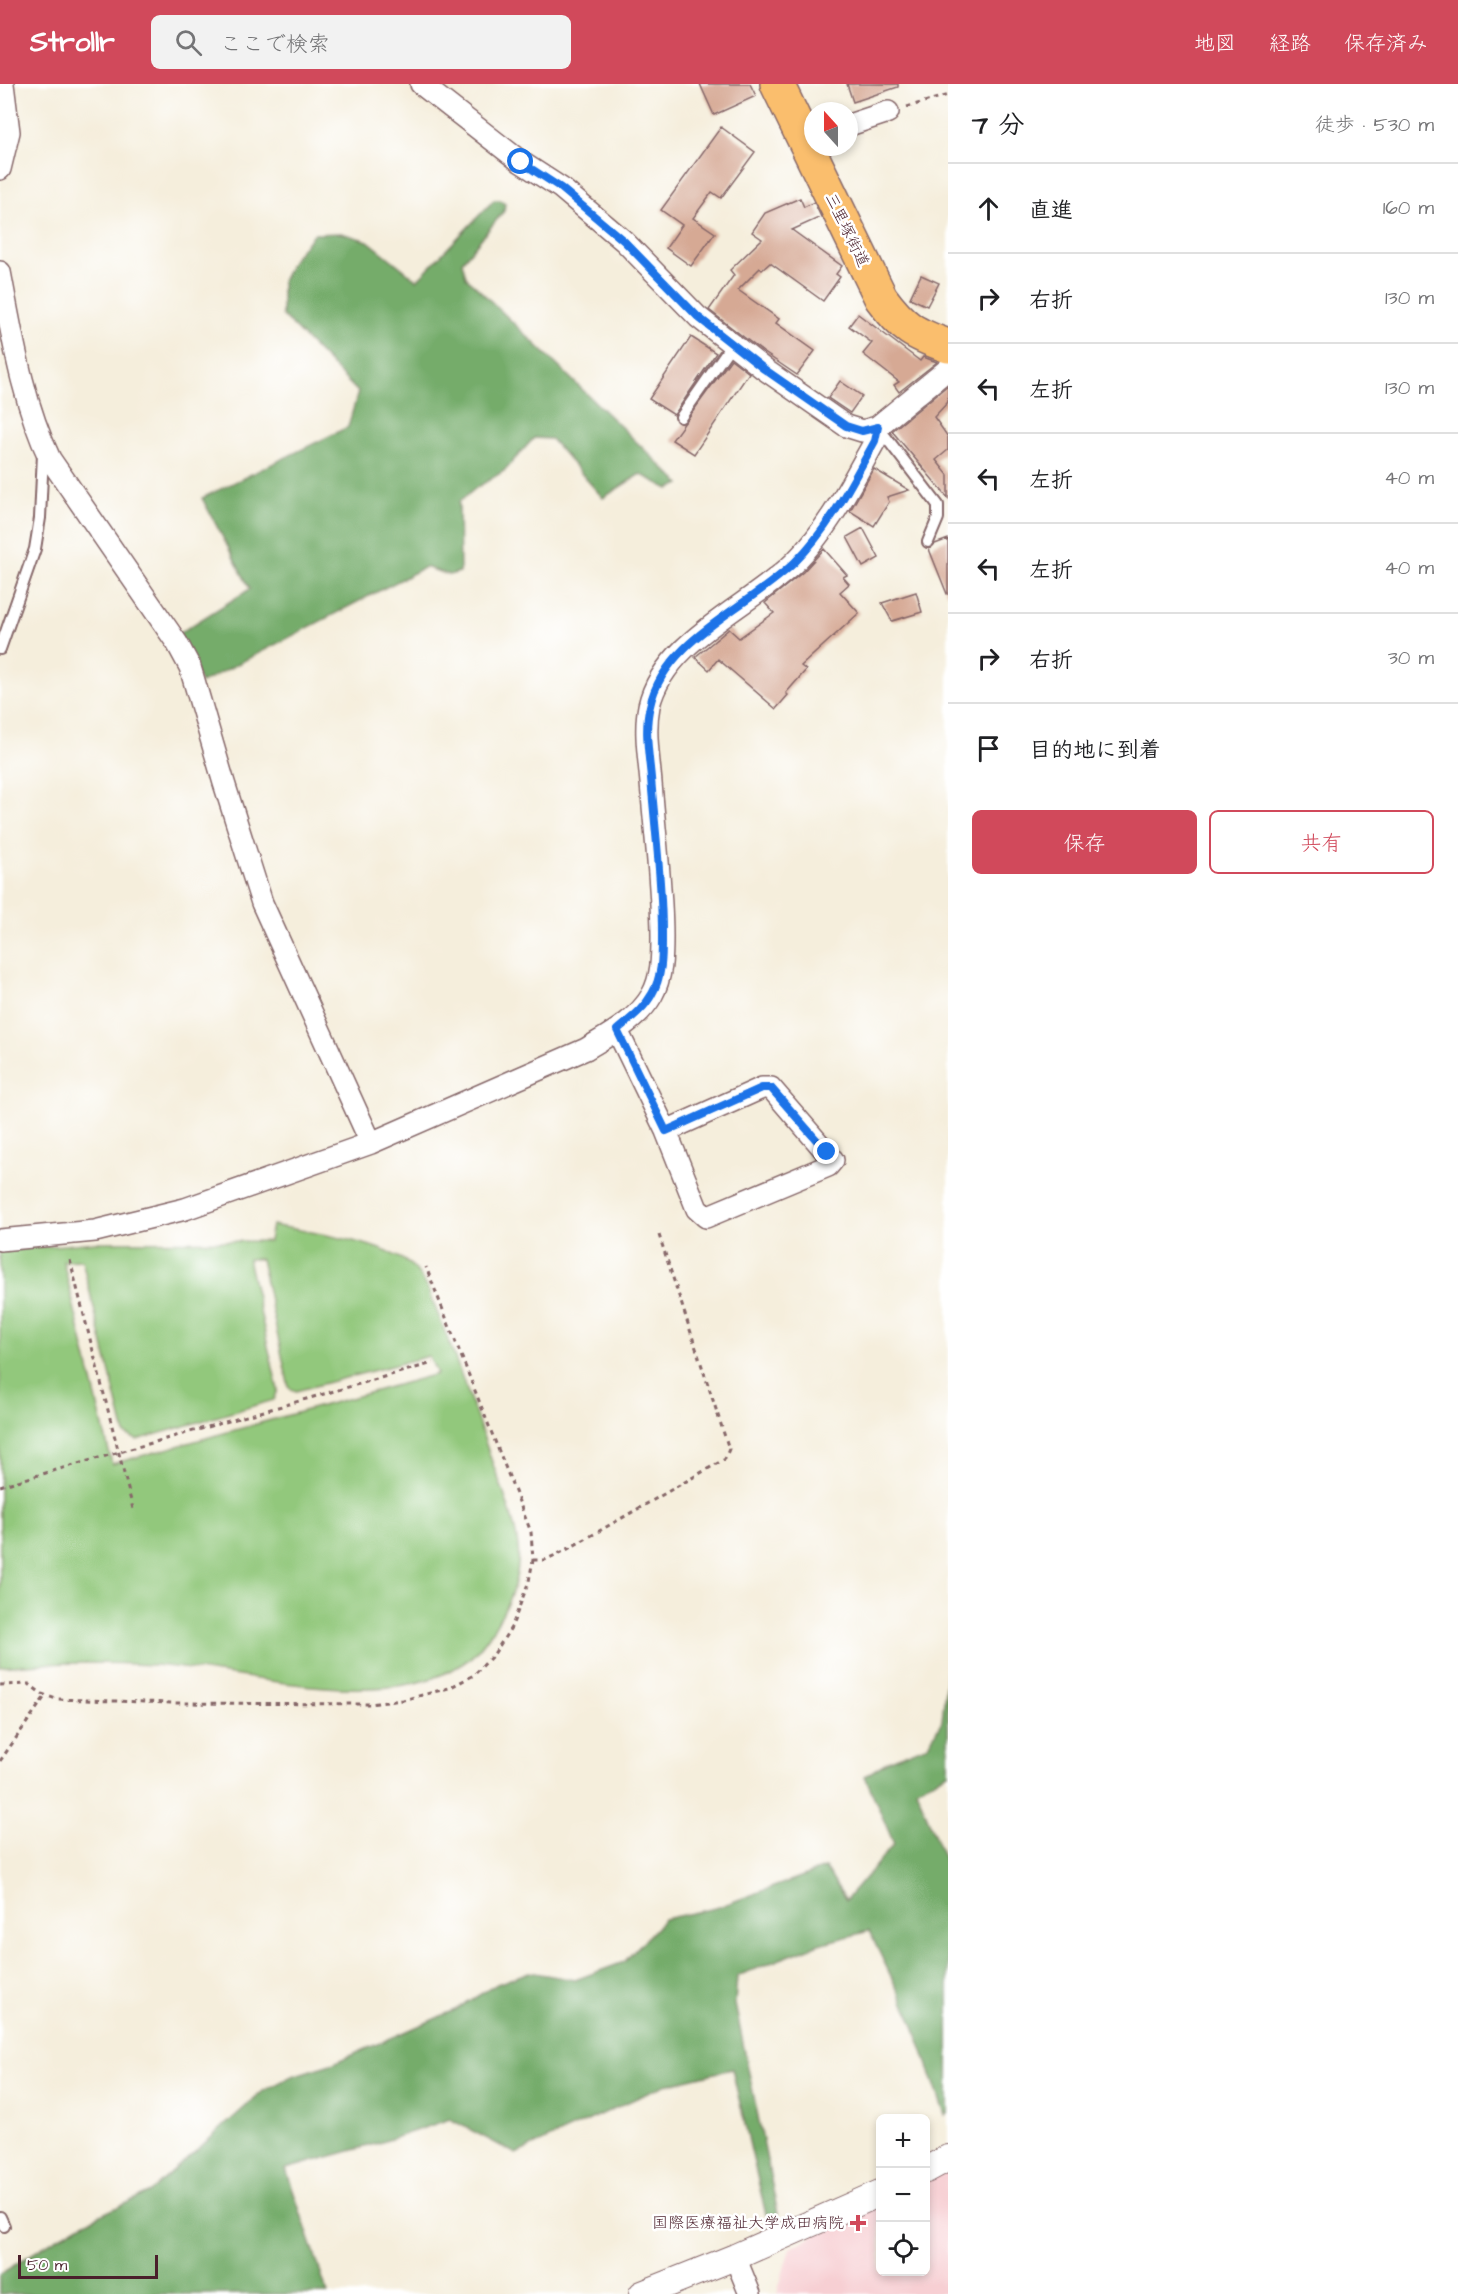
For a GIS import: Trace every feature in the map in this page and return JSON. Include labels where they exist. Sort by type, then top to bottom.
[{"type":"main road","name":"三里塚街道","points":[[777,84],[804,134]]},
{"type":"main road","name":"三里塚街道","points":[[815,156],[881,298],[893,315],[908,329],[928,340],[948,346]]},
{"type":"street","points":[[0,169],[9,132],[3,84]]},
{"type":"street","points":[[421,84],[521,162],[561,188],[624,241],[698,317],[846,426],[862,431],[878,427],[948,369]]},
{"type":"street","points":[[858,122],[888,112]]},
{"type":"street","points":[[0,272],[15,350],[42,443],[50,459],[177,643],[190,667],[262,903],[371,1143]]},
{"type":"street","points":[[0,1240],[95,1231],[142,1220],[184,1209],[371,1143],[586,1049],[617,1030],[636,1014],[652,996],[662,961],[662,918],[648,739],[649,708],[653,693],[661,675],[696,638],[794,563],[825,528],[875,441],[878,427]]},
{"type":"street","points":[[617,1030],[666,1131],[697,1209],[706,1217],[828,1166],[832,1160],[771,1088],[762,1088],[666,1131]]},
{"type":"street","points":[[930,2168],[948,2158]]},
{"type":"street","points":[[642,2294],[735,2257],[876,2195]]},
{"type":"street","points":[[735,2257],[750,2294]]},
{"type":"lane","points":[[681,417],[732,344]]},
{"type":"lane","points":[[878,427],[938,505],[938,518],[928,542]]},
{"type":"lane","points":[[0,649],[35,549],[42,496],[42,443]]},
{"type":"path","points":[[888,112],[948,95]]},
{"type":"path","points":[[533,1560],[545,1560],[566,1550],[725,1459],[729,1449],[659,1235]]},
{"type":"path","points":[[70,1260],[133,1509]]},
{"type":"path","points":[[0,1684],[29,1684],[56,1699],[173,1703],[332,1702],[370,1704],[403,1700],[449,1688],[474,1676],[494,1654],[512,1626],[529,1581],[533,1560],[531,1532],[426,1267]]},
{"type":"path","points":[[0,1486],[433,1363]]},
{"type":"path","points":[[0,1761],[46,1695]]},
{"type":"shaded area","name":"国際医療福祉大学成田病院","points":[[948,2162],[948,2294],[777,2294],[790,2248],[876,2201],[876,2276],[930,2276],[930,2173]]},
{"type":"green space","points":[[494,200],[505,203],[504,211],[462,262],[466,277],[680,484],[669,489],[640,474],[603,498],[551,439],[534,438],[504,471],[476,488],[459,502],[460,572],[449,575],[425,567],[201,683],[178,634],[250,589],[202,498],[348,427],[358,392],[282,315],[282,281],[294,258],[314,234],[341,233],[368,241],[417,280]]},
{"type":"green space","points":[[272,1225],[368,1245],[403,1260],[415,1269],[426,1285],[468,1393],[514,1524],[519,1556],[518,1566],[507,1605],[494,1628],[477,1651],[462,1664],[430,1679],[394,1687],[312,1686],[135,1664],[58,1663],[0,1667],[0,1251],[96,1242],[269,1241]],"holes":[[[248,1259],[261,1259],[289,1388],[296,1391],[429,1356],[437,1374],[112,1464],[63,1261],[82,1260],[125,1434],[137,1440],[274,1400],[278,1390]]]},
{"type":"green space","points":[[948,1657],[948,1773],[916,1789],[948,1869],[948,2114],[945,2115],[912,2020],[869,1931],[819,1944],[737,1976],[735,2004],[778,2214],[766,2215],[732,2069],[665,2085],[516,2154],[450,2119],[382,2142],[286,2169],[328,2294],[0,2294],[0,2274],[77,2226],[150,2192],[263,2091],[292,2076],[334,2063],[455,2010],[497,1984],[529,1972],[575,1980],[624,1962],[664,1919],[716,1908],[825,1868],[846,1900],[894,1844],[865,1776],[888,1761],[928,1745],[942,1721]]},
{"type":"building","points":[[700,84],[750,84],[756,96],[714,115]]},
{"type":"building","points":[[847,84],[898,84],[898,87],[853,102]]},
{"type":"building","points":[[721,127],[755,152],[721,198],[712,192],[693,218],[715,233],[691,266],[666,248],[682,225],[661,210]]},
{"type":"building","points":[[800,198],[804,207],[814,202],[821,217],[792,230],[842,266],[836,274],[840,277],[823,301],[770,263],[762,270],[760,268],[738,290],[779,319],[776,323],[815,351],[797,375],[709,310],[734,275],[730,270],[762,239],[752,232],[765,213]]},
{"type":"building","points":[[921,275],[939,283],[927,306],[910,298]]},
{"type":"building","points":[[858,314],[920,361],[923,357],[937,362],[899,392],[894,385],[899,382],[863,354],[872,343],[849,326]]},
{"type":"building","points":[[691,337],[716,353],[674,415],[649,399]]},
{"type":"building","points":[[731,359],[749,373],[694,454],[672,440]]},
{"type":"building","points":[[840,381],[862,396],[850,413],[828,398]]},
{"type":"building","points":[[948,385],[948,402],[934,417],[948,437],[948,450],[936,460],[948,475],[948,498],[892,431]]},
{"type":"building","points":[[874,469],[909,490],[887,497],[889,502],[874,526],[850,511]]},
{"type":"building","points":[[863,528],[879,558],[863,567],[847,537]]},
{"type":"building","points":[[948,539],[948,594],[947,594],[929,549]]},
{"type":"building","points":[[824,549],[847,575],[843,577],[849,584],[840,592],[859,613],[801,666],[806,670],[786,693],[788,695],[776,709],[718,659],[709,670],[695,657],[729,629],[739,638],[774,613],[765,603],[803,572]]},
{"type":"building","points":[[916,592],[922,612],[892,621],[882,603]]},
{"type":"place","name":"国際医療福祉大学成田病院","points":[[858,2223]]},
{"type":"route","points":[[521,162],[561,188],[624,241],[698,317],[764,369],[846,426],[862,431],[878,427],[875,441],[825,528],[794,563],[696,638],[661,675],[653,693],[649,708],[648,739],[662,918],[662,961],[652,996],[617,1030],[666,1131],[762,1088],[771,1088],[827,1152]]}]
